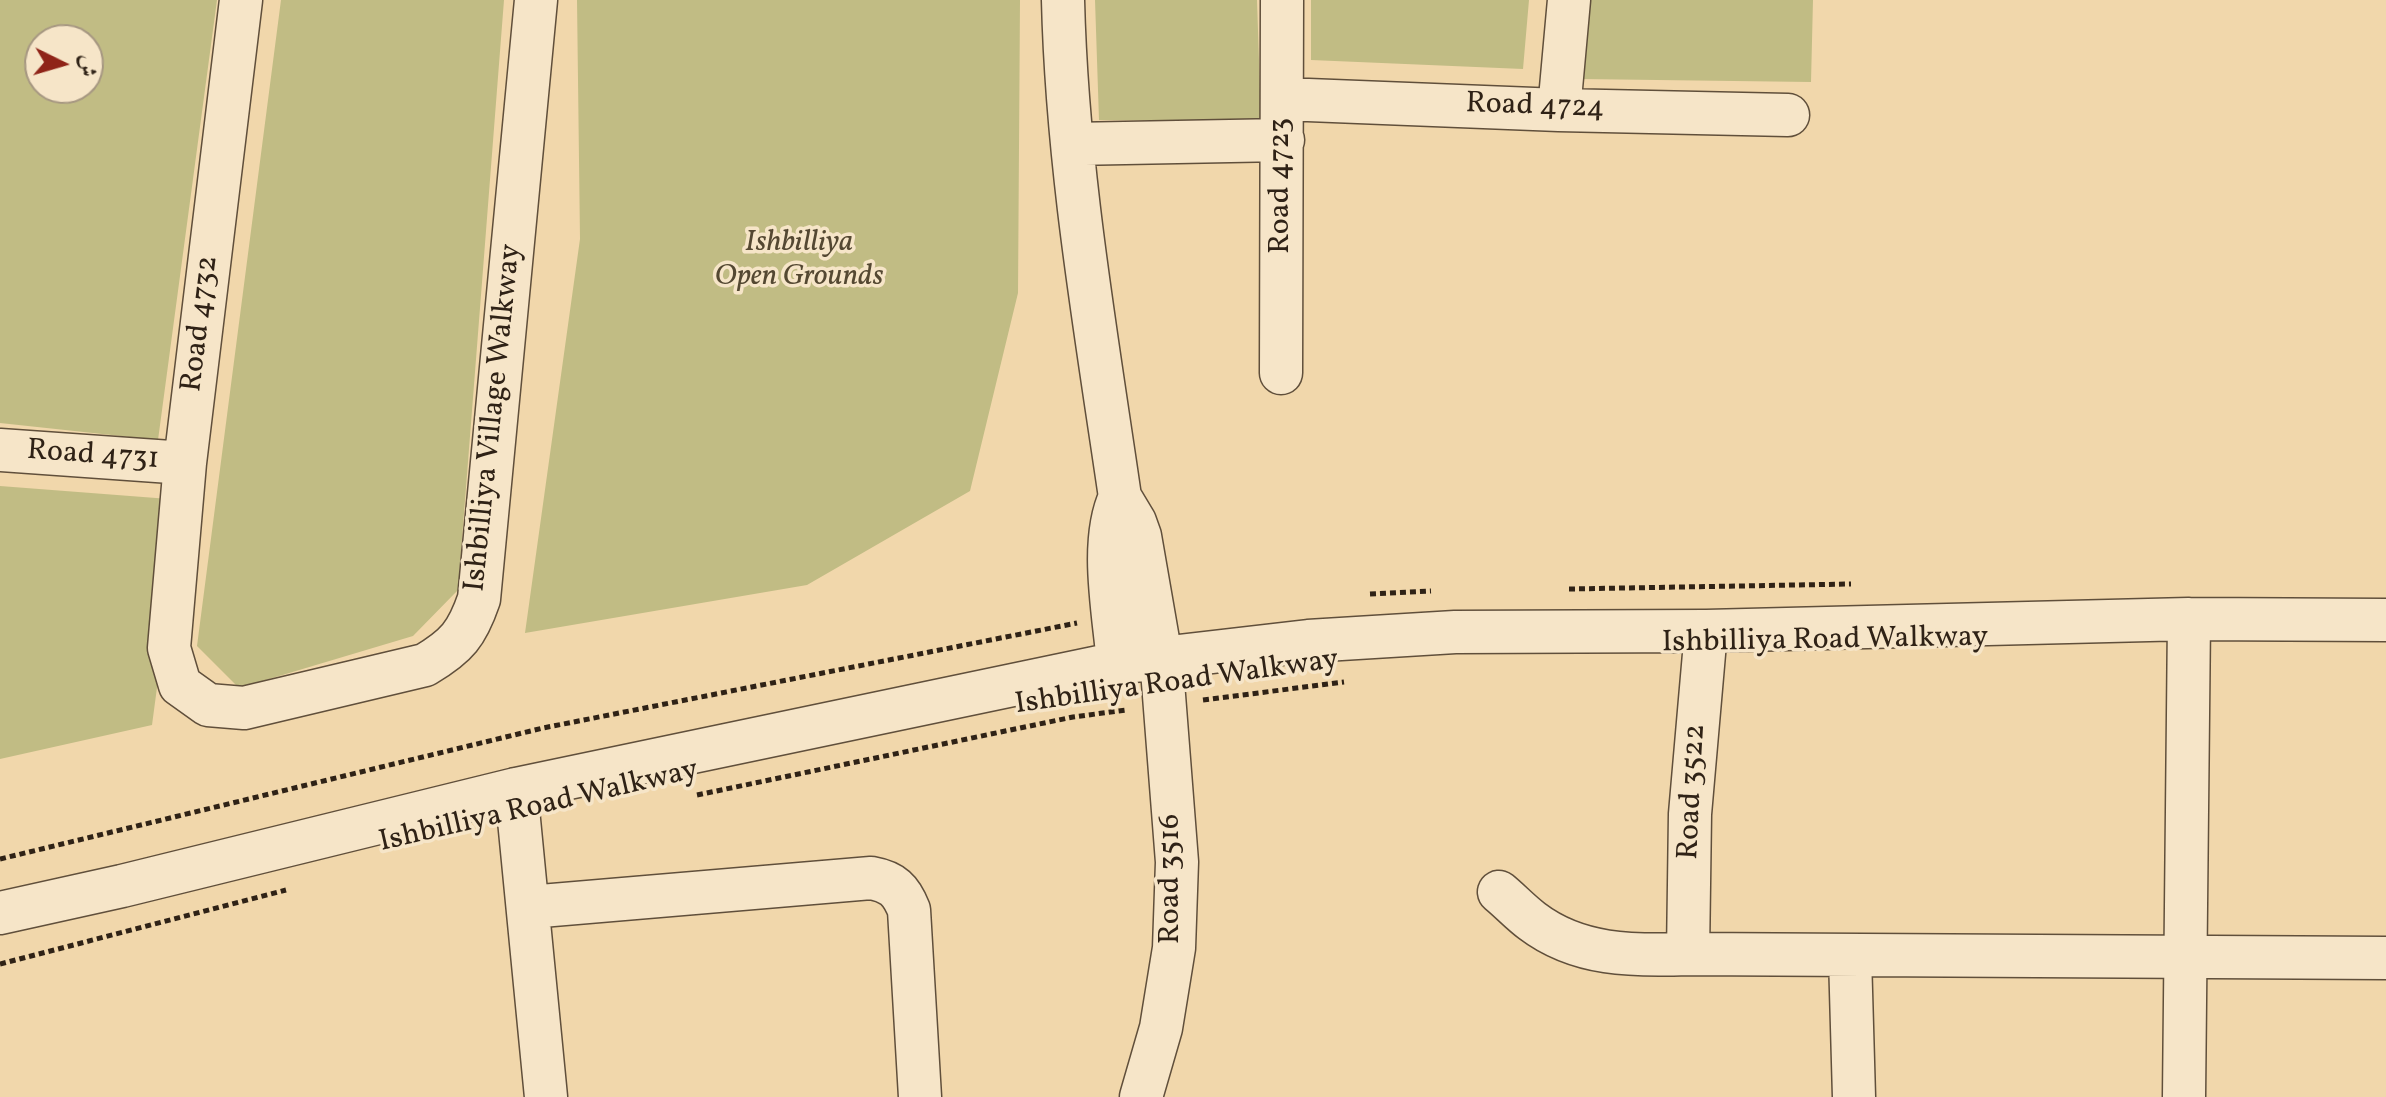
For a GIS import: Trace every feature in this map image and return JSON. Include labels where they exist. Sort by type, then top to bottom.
[{"type":"street","name":"Road 4732","points":[[169,648],[185,463],[241,0]]},
{"type":"street","name":"Ishbilliya Village Walkway","points":[[169,648],[180,685],[208,705],[244,708],[425,665],[451,650],[469,627],[479,599],[536,0]]},
{"type":"street","points":[[1063,0],[1072,144],[1120,497],[1113,512],[1109,544],[1118,663]]},
{"type":"street","name":"Road 4723","points":[[1281,373],[1282,0]]},
{"type":"street","points":[[1559,110],[1569,0]]},
{"type":"street","name":"Road 4724","points":[[1283,99],[1788,115]]},
{"type":"street","points":[[1072,144],[1283,140]]},
{"type":"street","name":"Road 4731","points":[[0,450],[185,463]]},
{"type":"street","name":"Road 3516","points":[[1120,497],[1140,536],[1161,657],[1177,862],[1174,948],[1161,1028],[1141,1097]]},
{"type":"street","points":[[2184,1097],[2189,619]]},
{"type":"street","points":[[0,913],[516,789],[1118,663],[1161,657],[1308,641],[1455,632],[1706,631],[2189,619],[2386,620]]},
{"type":"street","name":"Road 3522","points":[[1688,954],[1690,814],[1706,631]]},
{"type":"street","points":[[516,789],[546,1097]]},
{"type":"street","points":[[529,907],[871,878],[889,881],[903,893],[909,910],[920,1097]]},
{"type":"street","points":[[1499,892],[1534,922],[1583,948],[1629,956],[2386,958]]},
{"type":"street","points":[[1850,956],[1854,1097]]},
{"type":"path","name":"Ishbilliya Road Walkway","points":[[689,797],[1073,717],[1346,682]]},
{"type":"path","points":[[0,964],[292,888]]},
{"type":"green space","points":[[0,0],[217,0],[158,440],[0,423]]},
{"type":"green space","points":[[281,0],[504,0],[458,590],[413,636],[239,688],[197,646]]},
{"type":"green space","name":"Ishbilliya Open Grounds","points":[[577,0],[1020,0],[1018,293],[970,491],[807,585],[525,633],[580,239]]},
{"type":"green space","points":[[1095,0],[1257,0],[1261,121],[1099,120]]},
{"type":"green space","points":[[1311,0],[1529,0],[1523,69],[1311,60]]},
{"type":"green space","points":[[1588,0],[1813,0],[1811,82],[1580,79]]},
{"type":"green space","points":[[0,486],[182,500],[152,725],[0,759]]}]
